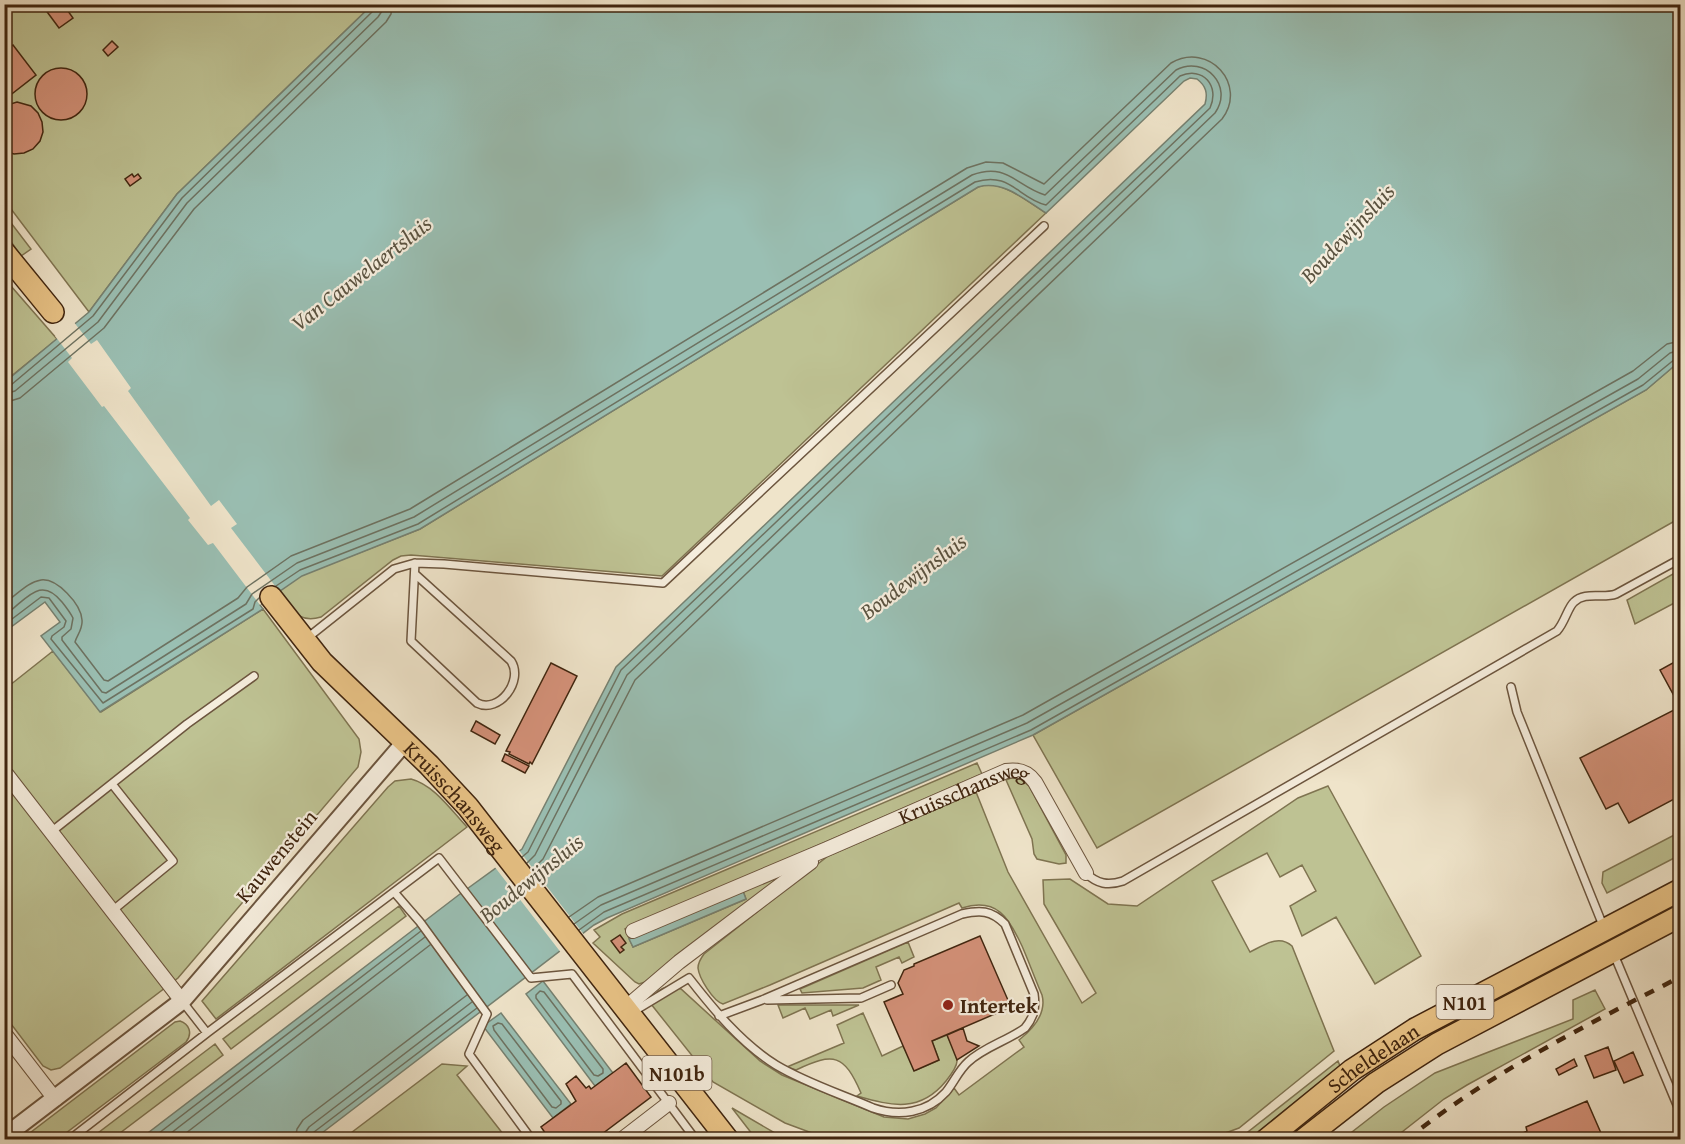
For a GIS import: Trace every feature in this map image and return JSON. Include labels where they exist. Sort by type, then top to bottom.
[{"type":"main road","points":[[5,252],[53,312]]},
{"type":"main road","name":"Kruisschansweg","points":[[271,597],[333,675],[452,789],[728,1140]]},
{"type":"main road","name":"Scheldelaan","points":[[1266,1140],[1352,1070],[1415,1029],[1680,890]]},
{"type":"main road","name":"Scheldelaan","points":[[1303,1140],[1357,1096],[1411,1059],[1680,916]]},
{"type":"street","points":[[4,662],[4,671]]},
{"type":"street","name":"Kauwenstein","points":[[4,1137],[182,1001],[405,742]]},
{"type":"street","name":"Kruisschansweg","points":[[633,931],[1015,769],[1030,775],[1035,782],[1086,873]]},
{"type":"street","points":[[7,775],[182,1001]]},
{"type":"street","name":"Kruisschansweg","points":[[627,1012],[679,962],[827,849]]},
{"type":"street","points":[[4,1033],[55,1099]]},
{"type":"street","points":[[621,1140],[669,1103]]},
{"type":"lane","points":[[304,641],[385,575],[404,565],[415,563],[663,582],[1044,226]]},
{"type":"lane","points":[[1086,873],[1094,882],[1114,884],[1123,881],[1557,631],[1565,621],[1574,601],[1585,596],[1608,597],[1616,594],[1680,559]]},
{"type":"lane","points":[[415,563],[411,641],[477,703],[483,706],[498,703],[512,685],[516,668],[415,574]]},
{"type":"lane","points":[[51,832],[187,724],[254,676]]},
{"type":"lane","points":[[1512,687],[1517,711],[1604,930],[1680,1112]]},
{"type":"lane","points":[[112,784],[173,861],[112,911]]},
{"type":"lane","points":[[69,1140],[439,858],[531,978],[572,974],[696,1140]]},
{"type":"lane","points":[[394,892],[420,922],[487,1014],[469,1054],[532,1140]]},
{"type":"lane","points":[[627,1012],[689,978],[719,1016],[775,1064],[885,1112],[909,1113],[930,1105],[939,1098],[967,1062],[1024,1028],[1031,1021],[1036,1003],[1005,924],[996,915],[976,911],[962,914],[762,1000],[719,1016]]},
{"type":"lane","points":[[762,1000],[861,998],[891,985]]},
{"type":"lane","points":[[182,1001],[207,1033]]},
{"type":"green space","points":[[4,5],[372,5],[177,194],[89,312],[5,201]]},
{"type":"green space","points":[[988,184],[1011,191],[1046,213],[662,576],[411,555],[393,560],[321,617],[313,619],[301,616],[291,609],[278,592],[302,575],[420,529],[978,187]]},
{"type":"green space","points":[[5,215],[31,249],[21,256],[5,233]]},
{"type":"green space","points":[[4,278],[57,339],[4,382]]},
{"type":"green space","points":[[1680,361],[1680,518],[1097,848],[1033,735],[1646,390]]},
{"type":"green space","points":[[1680,570],[1680,600],[1635,624],[1627,600]]},
{"type":"green space","points":[[263,609],[359,739],[361,752],[358,767],[178,978],[60,1068],[51,1070],[43,1066],[5,1016],[5,689],[53,651],[101,712]]},
{"type":"green space","points":[[977,763],[982,774],[625,929],[633,947],[746,899],[743,891],[773,878],[774,882],[645,982],[639,984],[635,982],[593,943],[600,937],[594,930],[622,914]]},
{"type":"green space","points":[[1019,778],[1029,786],[1066,855],[1066,863],[1059,864],[1037,859],[1032,839],[1006,780]]},
{"type":"green space","points":[[411,779],[435,792],[467,827],[216,1019],[202,1001],[388,787],[395,781]]},
{"type":"green space","points":[[1328,786],[1421,956],[1375,984],[1336,917],[1302,936],[1290,906],[1316,891],[1302,865],[1280,877],[1267,853],[1212,881],[1250,952],[1277,941],[1292,946],[1334,1051],[1239,1128],[1209,1139],[828,1139],[785,1123],[713,1082],[651,1004],[655,994],[662,989],[676,987],[681,989],[760,1061],[782,1075],[884,1117],[908,1119],[925,1114],[936,1108],[954,1088],[959,1095],[1024,1047],[1019,1040],[1034,1026],[1041,1015],[1042,995],[1025,952],[1007,919],[1000,912],[984,905],[962,908],[959,903],[723,1004],[707,989],[699,972],[698,966],[704,954],[828,856],[976,792],[1008,872],[1082,1003],[1096,993],[1044,904],[1043,880],[1070,879],[1108,904],[1137,906],[1298,798]]},
{"type":"green space","points":[[1680,832],[1680,855],[1607,893],[1602,883],[1603,872]]},
{"type":"green space","points":[[399,906],[406,916],[231,1049],[223,1039]]},
{"type":"green space","points":[[908,942],[914,957],[902,963],[899,957],[876,967],[881,980],[863,988],[802,993],[800,989]]},
{"type":"green space","points":[[1595,990],[1605,1009],[1444,1099],[1393,1139],[1343,1139],[1384,1107],[1435,1073],[1573,1019],[1573,1000]]},
{"type":"green space","points":[[778,1005],[859,1005],[833,1016],[831,1010],[810,1019],[805,1008],[783,1018]]},
{"type":"green space","points":[[863,1013],[882,1056],[903,1046],[916,1070],[939,1060],[932,1041],[947,1035],[957,1061],[946,1081],[926,1098],[916,1102],[894,1104],[857,1096],[861,1093],[855,1080],[849,1070],[836,1060],[820,1061],[796,1070],[787,1067],[844,1043],[837,1025]]},
{"type":"green space","points":[[180,1021],[189,1029],[186,1042],[58,1139],[22,1139],[175,1022]]},
{"type":"green space","points":[[215,1044],[223,1055],[112,1139],[90,1139]]},
{"type":"green space","points":[[1338,1061],[1340,1066],[1249,1139],[1239,1139]]},
{"type":"green space","points":[[442,1064],[467,1066],[457,1075],[507,1139],[343,1139]]},
{"type":"green space","points":[[732,1108],[780,1136],[788,1139],[756,1139]]},
{"type":"water","points":[[372,5],[1680,5],[1680,361],[1646,390],[1033,735],[594,925],[314,1139],[140,1139],[522,849],[616,667],[1205,104],[1206,100],[1206,90],[1197,79],[1190,78],[1184,81],[1046,213],[1014,192],[997,186],[978,187],[420,529],[302,576],[260,605],[263,609],[100,712],[41,636],[60,622],[45,602],[11,627],[10,624],[5,628],[5,382],[89,312],[177,194]]},
{"type":"water","points":[[743,891],[746,899],[633,947],[629,939]]},
{"type":"water","points":[[543,981],[613,1073],[595,1086],[526,994]]},
{"type":"water","points":[[501,1013],[571,1104],[553,1118],[483,1026]]},
{"type":"pier","points":[[73,321],[91,344],[97,340],[131,388],[128,391],[211,506],[219,500],[237,524],[231,528],[279,591],[260,605],[213,543],[208,545],[188,520],[190,518],[68,362],[72,358],[55,336]]},
{"type":"pier","points":[[518,849],[585,936],[562,954],[494,866]]},
{"type":"building","points":[[51,4],[63,4],[73,18],[59,28],[45,9]]},
{"type":"building","points":[[112,41],[118,47],[108,56],[103,50]]},
{"type":"building","points":[[13,45],[36,75],[4,100],[4,51]]},
{"type":"building","points":[[61,68],[71,70],[79,76],[85,84],[87,94],[85,104],[79,112],[71,118],[61,120],[51,118],[43,112],[37,104],[35,94],[37,84],[43,76],[51,70]]},
{"type":"building","points":[[17,102],[31,106],[38,113],[43,132],[40,141],[33,149],[14,154],[4,151],[4,106]]},
{"type":"building","points":[[132,174],[134,177],[138,174],[141,178],[130,186],[125,179]]},
{"type":"building","points":[[1680,659],[1680,707],[1660,670]]},
{"type":"building","points":[[551,663],[577,676],[532,764],[530,762],[529,764],[506,751]]},
{"type":"building","points":[[1680,707],[1680,787],[1677,788],[1680,796],[1629,823],[1618,803],[1606,809],[1580,758]]},
{"type":"building","points":[[476,721],[500,735],[495,744],[471,731]]},
{"type":"building","points":[[505,754],[529,766],[525,773],[502,761]]},
{"type":"building","points":[[620,935],[626,943],[621,947],[624,950],[620,953],[611,941]]},
{"type":"building","name":"Intertek","points":[[980,936],[1011,1007],[932,1041],[939,1060],[914,1071],[884,1002],[903,994],[898,983],[904,970]]},
{"type":"building","points":[[963,1028],[967,1041],[979,1046],[957,1060],[947,1035]]},
{"type":"building","points":[[1608,1047],[1616,1070],[1594,1078],[1585,1056]]},
{"type":"building","points":[[1633,1052],[1643,1075],[1624,1083],[1614,1061]]},
{"type":"building","points":[[1574,1059],[1577,1066],[1559,1075],[1556,1069]]},
{"type":"building","points":[[626,1063],[651,1097],[594,1140],[550,1140],[541,1127],[576,1101],[566,1084],[576,1076],[586,1088],[589,1086],[591,1089]]},
{"type":"building","points":[[1587,1101],[1604,1140],[1508,1140],[1527,1131],[1526,1127]]},
{"type":"railway","points":[[1406,1140],[1471,1093],[1505,1072],[1574,1032],[1680,977]]},
{"type":"place","name":"Intertek","points":[[948,1005]]},
{"type":"water label","name":"Boudewijnsluis","points":[[1347,233]]},
{"type":"water label","name":"Van Cauwelaertsluis","points":[[361,273]]},
{"type":"water label","name":"Boudewijnsluis","points":[[913,576]]},
{"type":"water label","name":"Boudewijnsluis","points":[[531,878]]}]
